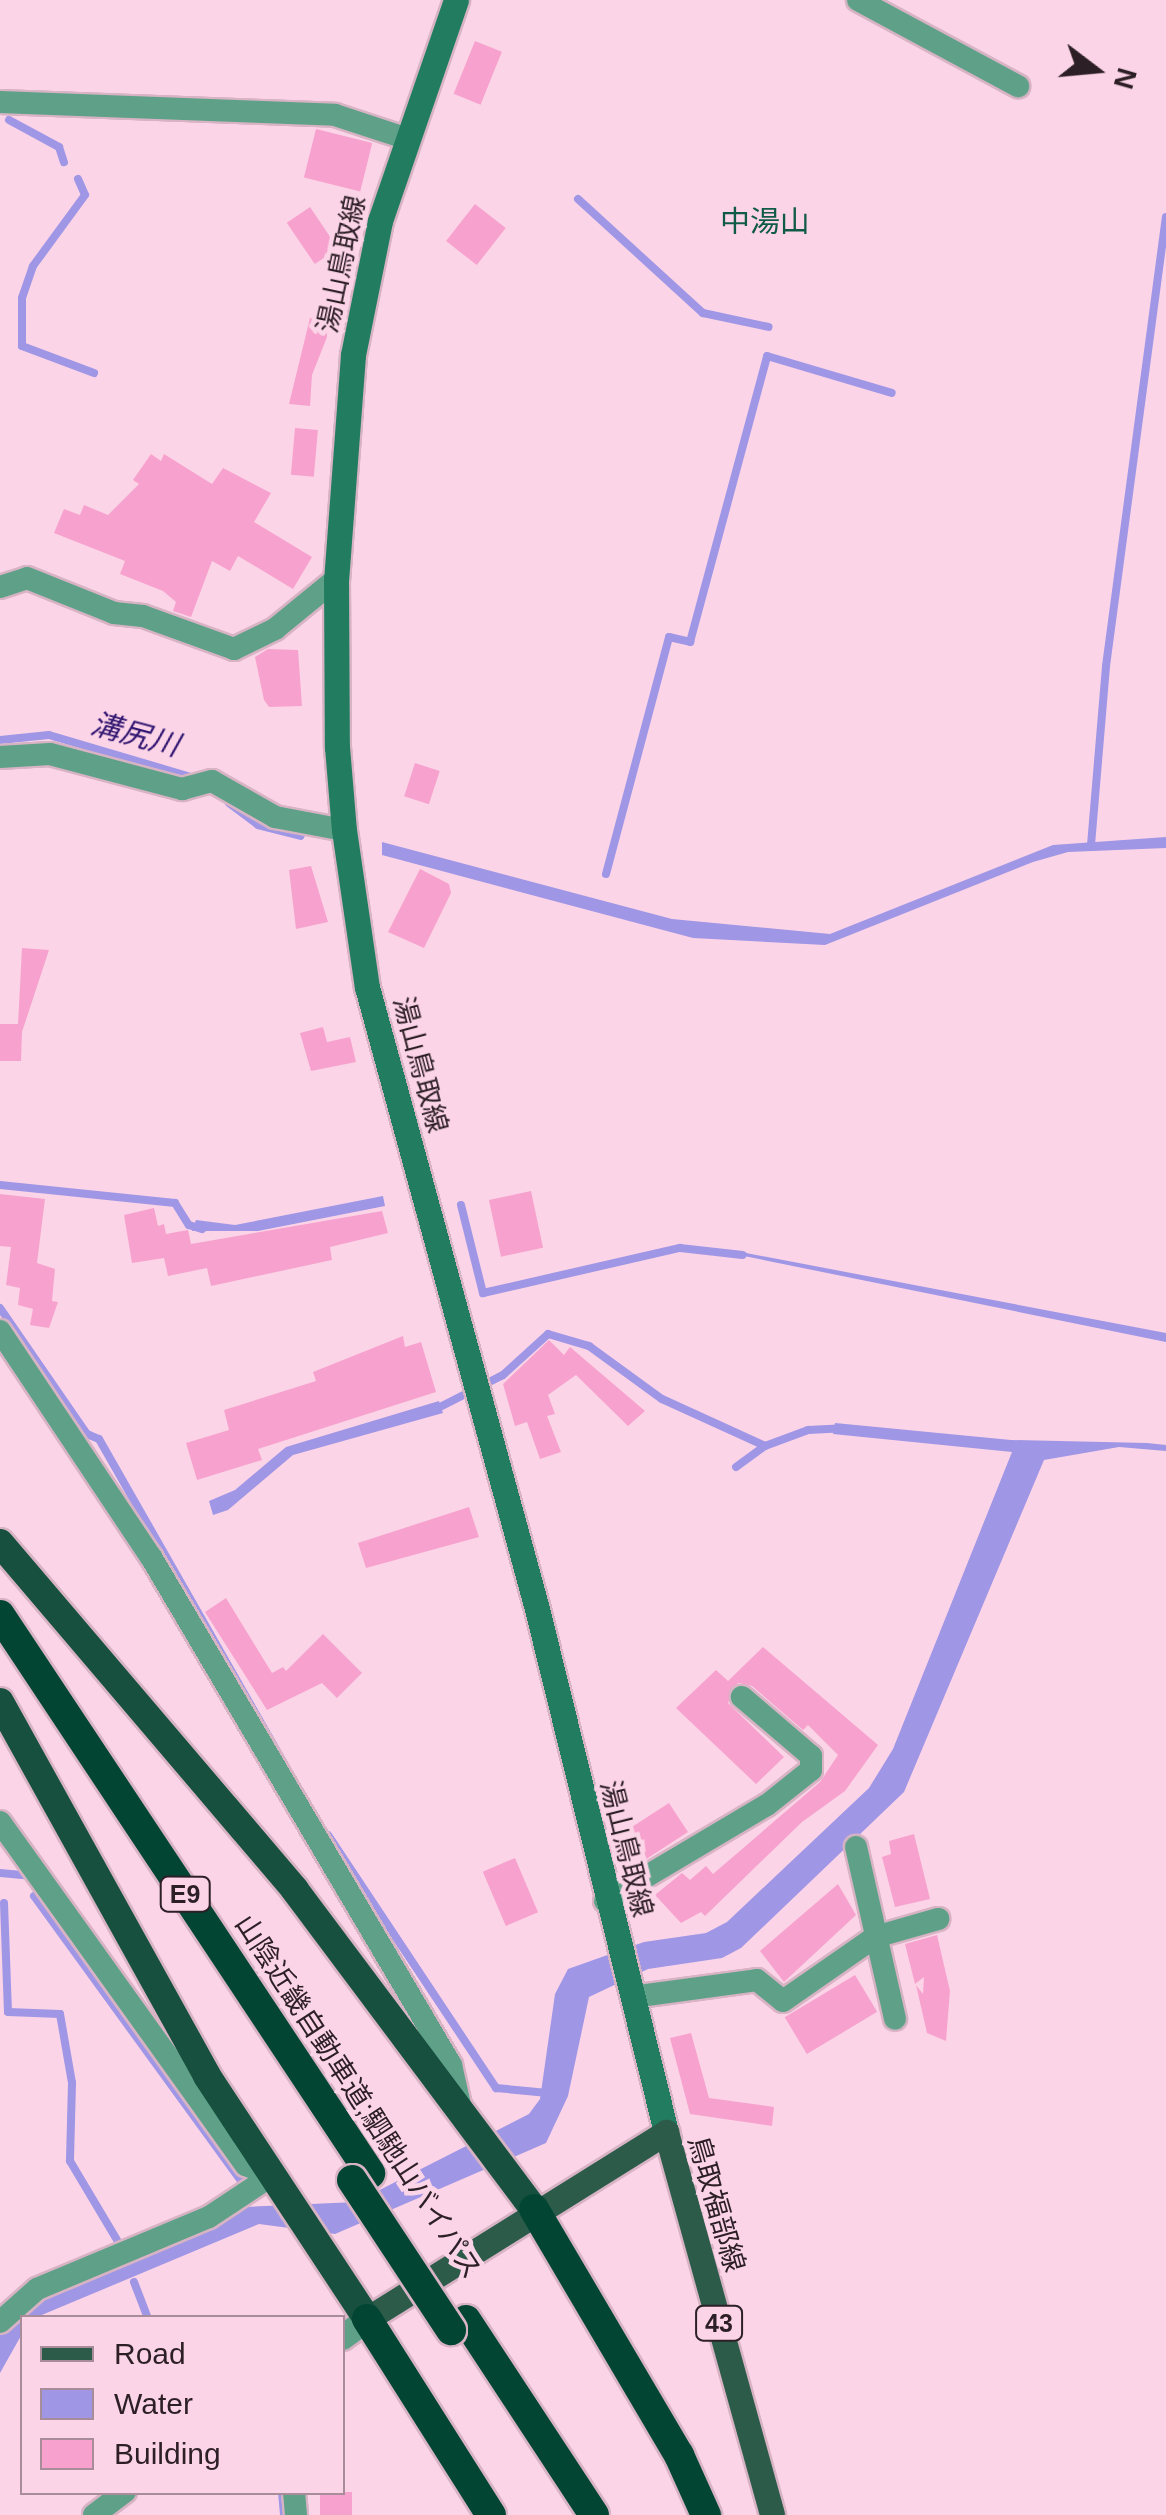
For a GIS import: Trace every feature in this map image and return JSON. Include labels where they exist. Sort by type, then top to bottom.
[{"type":"highway","points":[[0,1543],[295,1890],[508,2170],[679,2456],[706,2515]]},
{"type":"highway","name":"山陰近畿自動車道;駟馳山バイパス","points":[[0,1615],[458,2325],[594,2515]]},
{"type":"highway","name":"山陰近畿自動車道;駟馳山バイパス","points":[[0,1642],[361,2176]]},
{"type":"highway","points":[[0,1702],[207,2076],[316,2243],[355,2328],[491,2515]]},
{"type":"highway","name":"山陰近畿自動車道;駟馳山バイパス","points":[[458,2325],[569,2515]]},
{"type":"main road","name":"湯山鳥取線","points":[[456,0],[405,138],[353,354],[336,579],[336,747],[344,830],[368,987],[536,1608],[605,1901],[666,2132]]},
{"type":"main road","name":"鳥取福部線","points":[[355,2328],[534,2209],[666,2132],[772,2515]]},
{"type":"street","points":[[858,0],[1018,86]]},
{"type":"street","points":[[0,102],[334,115],[405,138]]},
{"type":"street","points":[[0,586],[27,578],[114,613],[143,616],[234,648],[275,630],[336,579]]},
{"type":"street","points":[[0,757],[50,754],[182,789],[212,782],[275,816],[344,830]]},
{"type":"street","points":[[0,1331],[151,1557],[451,2065],[468,2115]]},
{"type":"street","points":[[605,1901],[766,1806],[811,1770],[811,1756],[742,1697]]},
{"type":"street","points":[[0,1822],[246,2165],[278,2188]]},
{"type":"street","points":[[856,1847],[895,2019]]},
{"type":"street","points":[[632,1997],[757,1980],[782,2001],[875,1937],[938,1919]]},
{"type":"street","points":[[0,2322],[37,2289],[278,2188]]},
{"type":"street","points":[[94,2515],[121,2495]]},
{"type":"water","points":[[1166,837],[1166,848],[1068,852],[1033,862],[825,945],[693,938],[382,855],[382,842],[672,919],[830,934],[1053,845]]},
{"type":"water","points":[[383,1196],[385,1206],[258,1231],[192,1231],[196,1220],[235,1225]]},
{"type":"water","points":[[741,1252],[1166,1333],[1166,1342],[734,1254]]},
{"type":"water","points":[[439,1401],[443,1413],[293,1455],[228,1510],[213,1515],[209,1501],[235,1490],[286,1447]]},
{"type":"water","points":[[835,1423],[1011,1440],[1147,1443],[1166,1445],[1166,1451],[1119,1447],[1044,1460],[904,1792],[741,1948],[722,1958],[648,1969],[589,1997],[568,2096],[546,2143],[335,2234],[259,2224],[42,2315],[20,2315],[20,2338],[0,2373],[0,2332],[21,2305],[242,2207],[356,2202],[529,2114],[540,2099],[555,1994],[568,1969],[644,1942],[706,1933],[727,1922],[869,1788],[893,1749],[1012,1452],[833,1434]]},
{"type":"building","points":[[475,41],[502,52],[481,105],[454,94]]},
{"type":"building","points":[[316,129],[372,143],[360,192],[304,178]]},
{"type":"building","points":[[475,204],[506,228],[477,265],[446,241]]},
{"type":"building","points":[[310,207],[338,248],[315,264],[287,223]]},
{"type":"building","points":[[310,318],[326,323],[327,337],[312,375],[310,406],[289,404]]},
{"type":"building","points":[[295,428],[318,430],[314,477],[291,475]]},
{"type":"building","points":[[151,454],[161,461],[164,454],[212,484],[223,468],[271,493],[254,522],[312,557],[293,589],[238,556],[230,571],[212,561],[191,617],[173,611],[176,602],[163,591],[120,574],[125,561],[54,533],[64,509],[80,515],[84,505],[108,515],[139,484],[133,480]]},
{"type":"building","points":[[268,649],[298,650],[302,706],[269,707],[264,700],[255,657]]},
{"type":"building","points":[[415,763],[440,771],[429,804],[404,796]]},
{"type":"building","points":[[311,866],[328,922],[296,929],[289,870]]},
{"type":"building","points":[[420,869],[449,884],[451,893],[424,948],[388,932]]},
{"type":"building","points":[[22,948],[49,950],[22,1032],[21,1061],[0,1061],[0,1024],[18,1024]]},
{"type":"building","points":[[323,1027],[327,1042],[350,1037],[356,1062],[311,1071],[300,1033]]},
{"type":"building","points":[[531,1191],[543,1248],[501,1257],[489,1200]]},
{"type":"building","points":[[0,1194],[45,1199],[37,1263],[55,1269],[52,1301],[58,1302],[49,1328],[30,1325],[33,1309],[18,1305],[20,1288],[6,1285],[11,1247],[0,1246]]},
{"type":"building","points":[[154,1208],[158,1226],[164,1224],[166,1234],[188,1230],[191,1244],[382,1211],[388,1233],[330,1247],[332,1260],[211,1286],[207,1268],[168,1276],[164,1258],[132,1263],[124,1215]]},
{"type":"building","points":[[403,1336],[405,1347],[421,1342],[436,1392],[258,1449],[262,1460],[197,1480],[186,1443],[229,1430],[224,1410],[316,1381],[313,1372]]},
{"type":"building","points":[[549,1340],[564,1355],[570,1347],[645,1411],[628,1426],[576,1375],[548,1395],[555,1414],[547,1416],[561,1452],[540,1459],[527,1422],[515,1426],[503,1384]]},
{"type":"building","points":[[469,1507],[479,1537],[366,1568],[358,1543]]},
{"type":"building","points":[[226,1598],[272,1673],[283,1667],[286,1671],[323,1634],[362,1673],[337,1698],[322,1683],[267,1710],[205,1612]]},
{"type":"building","points":[[763,1647],[878,1745],[845,1791],[802,1822],[705,1916],[701,1912],[681,1923],[655,1895],[682,1873],[690,1880],[706,1866],[713,1874],[820,1782],[838,1755],[808,1725],[803,1730],[752,1686],[738,1683],[728,1703],[784,1757],[756,1784],[676,1708],[716,1670],[728,1681]]},
{"type":"building","points":[[669,1803],[688,1832],[634,1867],[624,1832]]},
{"type":"building","points":[[914,1834],[930,1899],[895,1907],[882,1857],[891,1854],[889,1841]]},
{"type":"building","points":[[515,1858],[538,1912],[506,1926],[483,1872]]},
{"type":"building","points":[[838,1884],[856,1915],[784,1982],[760,1951]]},
{"type":"building","points":[[937,1935],[950,1991],[946,2041],[927,2033],[916,1985],[923,1994],[924,1977],[915,1984],[905,1944]]},
{"type":"building","points":[[855,1975],[877,2012],[807,2054],[785,2017]]},
{"type":"building","points":[[691,2033],[709,2098],[774,2107],[772,2126],[690,2114],[670,2038]]},
{"type":"building","points":[[352,2492],[352,2515],[320,2515],[320,2495]]},
{"type":"waterway","points":[[9,120],[59,147],[64,162]]},
{"type":"waterway","points":[[78,179],[85,195],[33,266],[22,298],[22,346],[94,373]]},
{"type":"waterway","points":[[578,199],[703,313],[769,327]]},
{"type":"waterway","points":[[1091,845],[1106,666],[1166,217]]},
{"type":"waterway","points":[[606,874],[669,637],[690,642],[767,356],[892,393]]},
{"type":"waterway","name":"溝尻川","points":[[0,740],[49,735],[198,779]]},
{"type":"waterway","name":"溝尻川","points":[[229,803],[258,825],[301,836]]},
{"type":"waterway","points":[[0,1185],[175,1203],[189,1225],[202,1229]]},
{"type":"waterway","points":[[461,1205],[483,1293],[680,1248],[743,1255]]},
{"type":"waterway","points":[[0,1308],[87,1434],[99,1439],[304,1798]]},
{"type":"waterway","points":[[434,1410],[503,1375],[548,1334],[589,1346],[662,1399],[765,1446],[808,1430],[843,1428]]},
{"type":"waterway","points":[[736,1467],[765,1446]]},
{"type":"waterway","points":[[328,1835],[496,2088],[548,2093]]},
{"type":"waterway","points":[[0,1873],[25,1875]]},
{"type":"waterway","points":[[34,1896],[240,2180]]},
{"type":"waterway","points":[[4,1903],[8,2012],[60,2014],[72,2083],[70,2161],[120,2245]]},
{"type":"waterway","points":[[134,2282],[147,2315]]},
{"type":"waterway","points":[[282,2495],[284,2515]]},
{"type":"district","name":"中湯山","points":[[765,222]]}]
